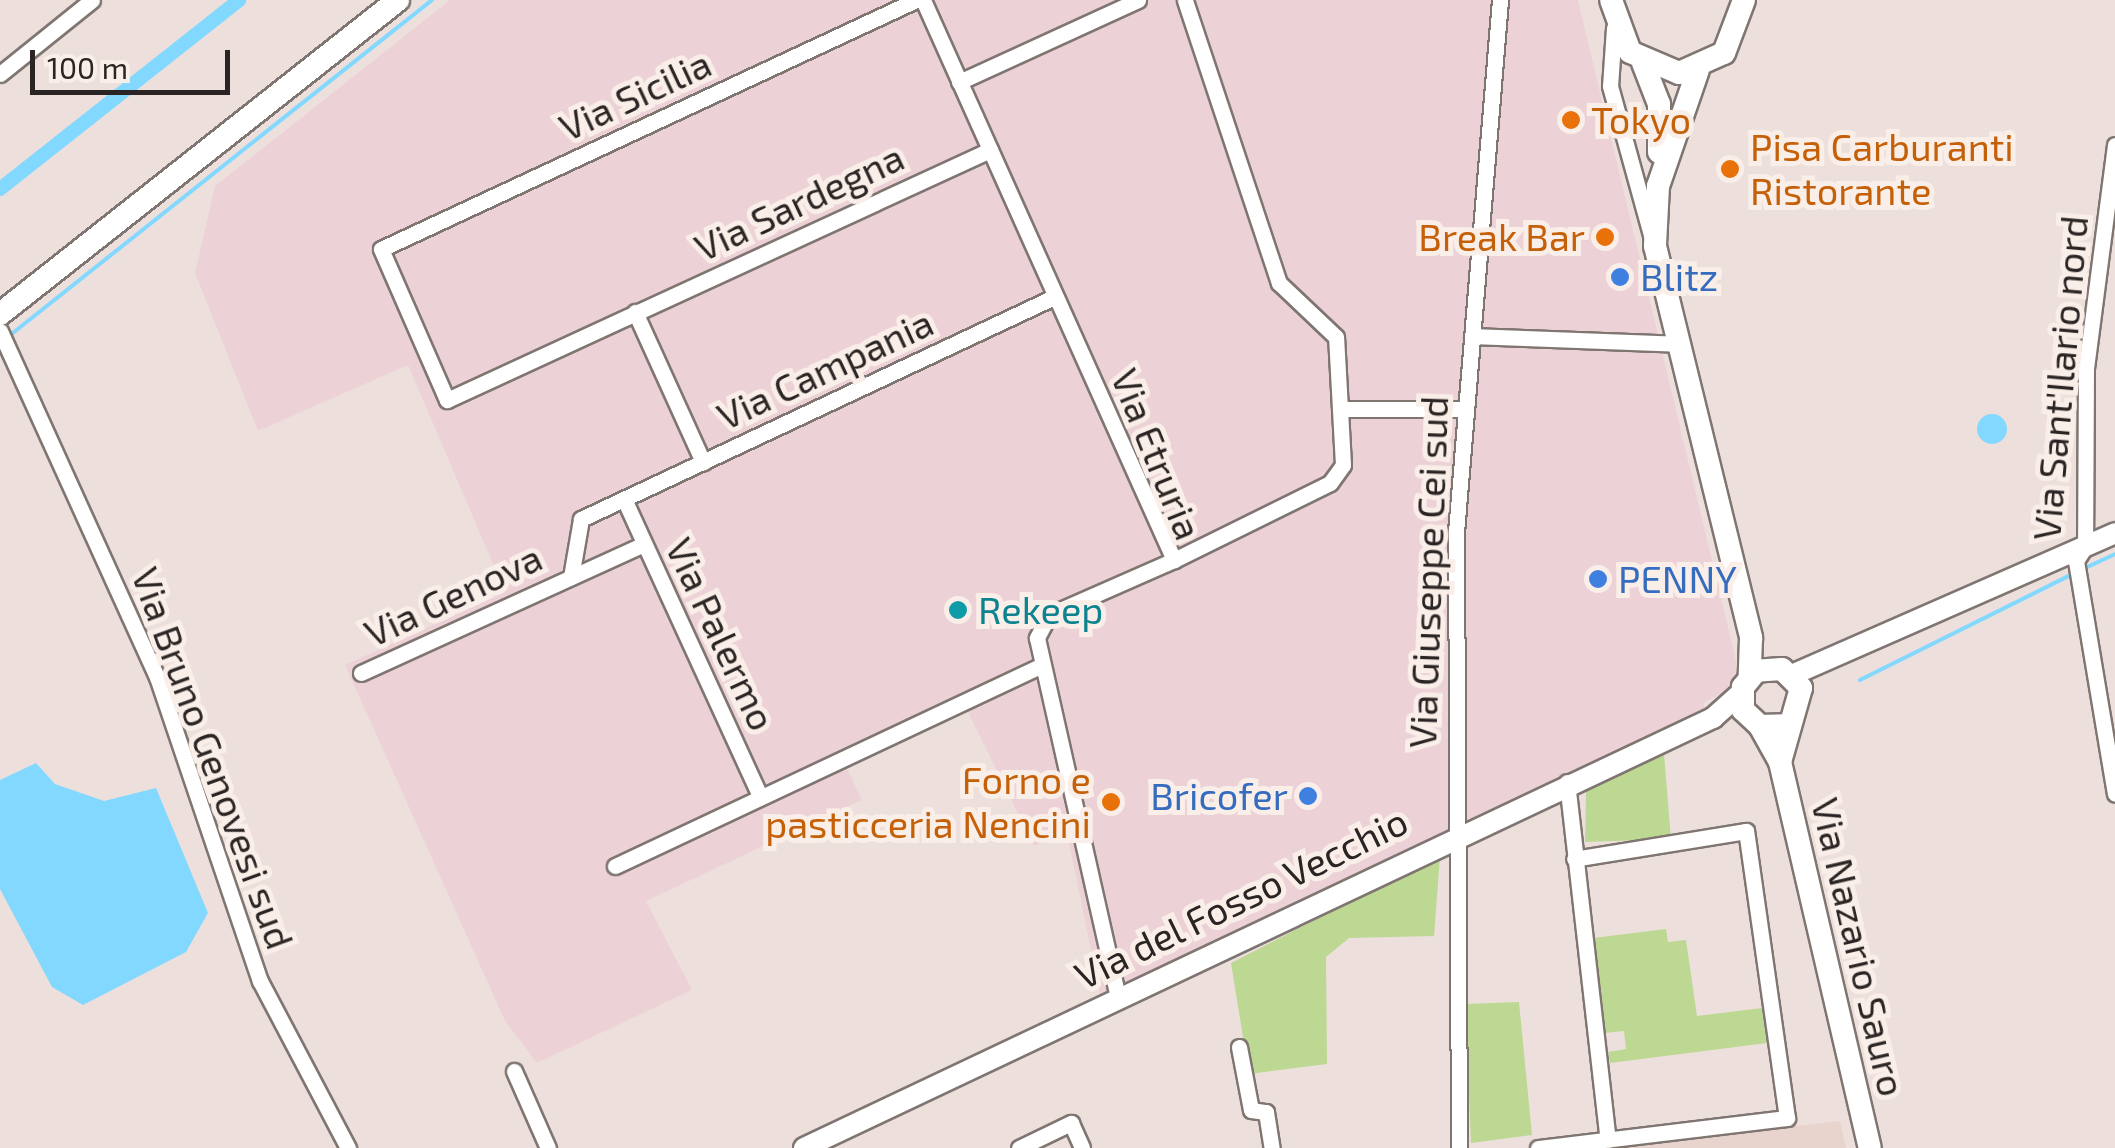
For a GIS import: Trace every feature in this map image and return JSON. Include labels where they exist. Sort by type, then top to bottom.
[{"type":"main road","points":[[0,314],[398,0]]},
{"type":"main road","name":"Via Nazario Sauro","points":[[1658,186],[1698,70],[1731,46],[1744,0]]},
{"type":"main road","name":"Via Nazario Sauro","points":[[1610,1],[1614,28],[1643,63],[1659,104],[1654,246],[1750,638],[1764,677],[1754,721],[1780,762],[1870,1148]]},
{"type":"main road","points":[[1643,63],[1698,70]]},
{"type":"main road","name":"Via Nazario Sauro","points":[[1764,677],[1802,698],[1784,725],[1780,762]]},
{"type":"main road","points":[[1754,721],[1784,725]]},
{"type":"street","points":[[0,74],[92,0]]},
{"type":"street","name":"Via Etruria","points":[[920,0],[1174,560],[1043,619],[1040,666],[1118,996]]},
{"type":"street","name":"Via Sicilia","points":[[381,249],[920,0]]},
{"type":"street","points":[[960,82],[1138,0]]},
{"type":"street","points":[[1174,560],[1336,479],[1340,409],[1336,337],[1280,283],[1184,0]]},
{"type":"street","name":"Via Giuseppe Cei sud","points":[[1459,1148],[1456,833],[1465,408],[1500,0]]},
{"type":"street","name":"Via Nazario Sauro","points":[[1614,28],[1610,86],[1654,246]]},
{"type":"street","name":"Via Sant'Ilario nord","points":[[2115,145],[2086,368],[2079,584],[2115,794]]},
{"type":"street","name":"Via Sardegna","points":[[381,249],[447,400],[990,150]]},
{"type":"street","name":"Via Campania","points":[[624,499],[1054,297]]},
{"type":"street","points":[[635,312],[703,462]]},
{"type":"street","points":[[1472,336],[1676,344]]},
{"type":"street","name":"Via Bruno Genovesi sud","points":[[3,337],[157,677],[260,981],[348,1148]]},
{"type":"street","points":[[1340,409],[1465,408]]},
{"type":"street","name":"Via Palermo","points":[[624,499],[760,796]]},
{"type":"street","name":"Via Genova","points":[[572,577],[581,519],[624,499]]},
{"type":"street","name":"Via del Fosso Vecchio","points":[[804,1148],[1456,833],[1712,718],[1764,677],[1830,665],[2081,554],[2115,533]]},
{"type":"street","name":"Via Genova","points":[[361,673],[644,544]]},
{"type":"street","name":"Via del Fosso Vecchio","points":[[1802,698],[1830,665]]},
{"type":"street","points":[[615,866],[1040,666]]},
{"type":"street","name":"Via del Fosso Vecchio","points":[[1712,718],[1754,721]]},
{"type":"street","points":[[1566,782],[1608,1140]]},
{"type":"street","points":[[1538,1148],[1787,1118],[1746,831],[1574,859]]},
{"type":"street","points":[[1239,1047],[1250,1110],[1266,1112],[1272,1148]]},
{"type":"street","points":[[514,1071],[548,1148]]},
{"type":"street","points":[[1019,1148],[1071,1123],[1082,1148]]},
{"type":"shaded area","points":[[450,0],[1578,0],[1737,665],[1731,688],[1703,703],[1714,730],[1103,1009],[1067,833],[1034,846],[967,710],[846,766],[862,800],[646,901],[692,990],[537,1063],[505,1021],[345,665],[505,592],[408,365],[258,431],[195,273],[215,186]]},
{"type":"shaded area","points":[[1840,1121],[1846,1148],[1598,1148]]},
{"type":"green space","points":[[1664,754],[1671,839],[1585,842],[1586,791]]},
{"type":"green space","points":[[1440,856],[1434,936],[1349,938],[1326,957],[1327,1064],[1249,1074],[1231,963]]},
{"type":"green space","points":[[1666,929],[1668,942],[1686,940],[1697,1016],[1762,1008],[1767,1043],[1610,1063],[1608,1052],[1626,1049],[1624,1031],[1605,1033],[1593,938]]},
{"type":"green space","points":[[1519,1002],[1532,1135],[1471,1143],[1465,1004]]},
{"type":"water","points":[[1992,414],[2003,418],[2007,429],[2003,440],[1992,444],[1981,440],[1977,429],[1981,418]]},
{"type":"water","points":[[36,763],[55,784],[104,801],[156,788],[208,913],[186,952],[83,1005],[52,987],[0,889],[0,780]]},
{"type":"waterway","points":[[0,189],[239,0]]},
{"type":"waterway","points":[[9,336],[432,0]]},
{"type":"waterway","points":[[2083,569],[2115,554]]},
{"type":"waterway","points":[[1860,680],[2075,573]]},
{"type":"place","name":"Tokyo","points":[[1571,120]]},
{"type":"place","name":"Pisa Carburanti Ristorante","points":[[1730,169]]},
{"type":"place","name":"Break Bar","points":[[1605,237]]},
{"type":"place","name":"Blitz","points":[[1620,277]]},
{"type":"place","name":"PENNY","points":[[1598,579]]},
{"type":"place","name":"Rekeep","points":[[958,610]]},
{"type":"place","name":"Bricofer","points":[[1308,796]]},
{"type":"place","name":"Forno e pasticceria Nencini","points":[[1111,802]]}]
